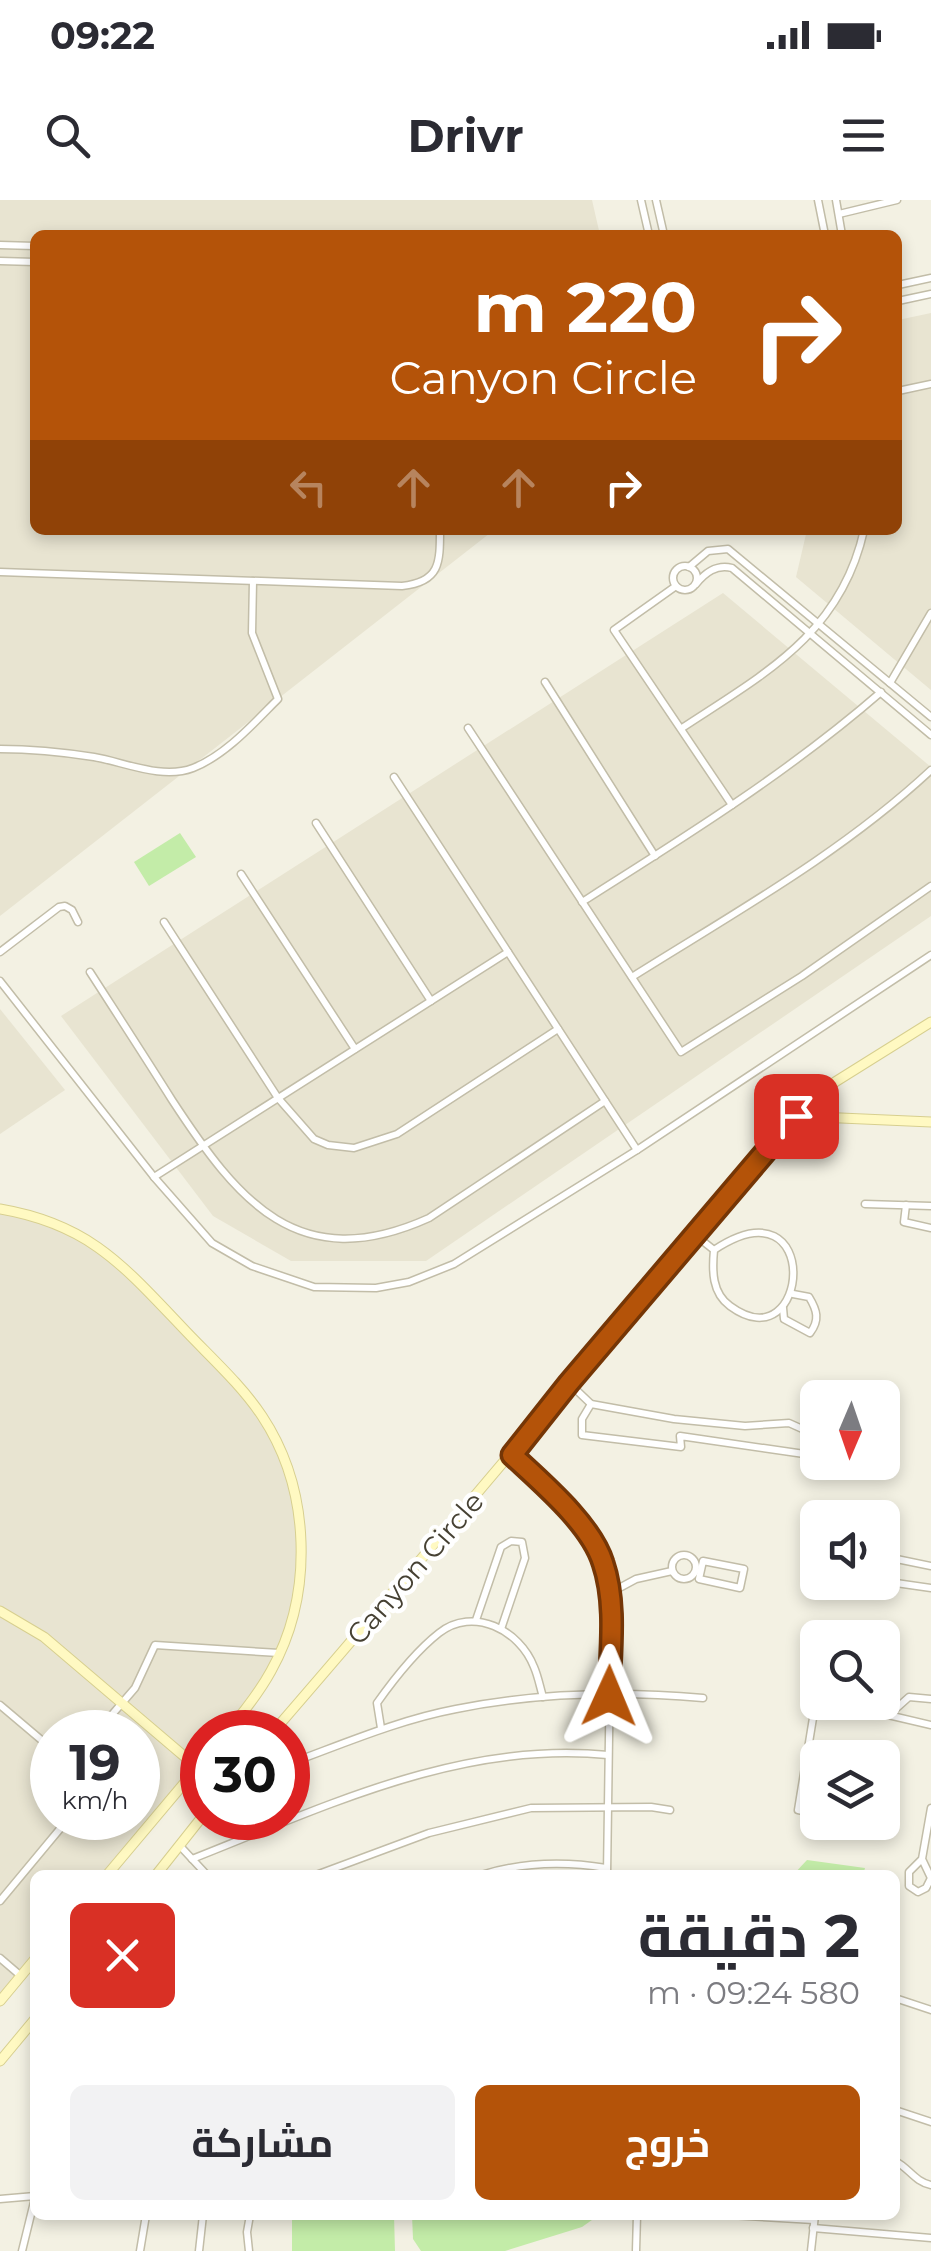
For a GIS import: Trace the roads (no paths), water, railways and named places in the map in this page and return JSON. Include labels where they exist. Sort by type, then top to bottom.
[{"type":"main road","name":"Canyon Circle","points":[[291,1710],[512,1455],[796,1116],[836,1082],[931,1022]]},
{"type":"main road","points":[[796,1116],[931,1122]]},
{"type":"main road","points":[[0,1209],[54,1223],[108,1252],[264,1418],[293,1490],[302,1546],[297,1601],[280,1653],[243,1710]]},
{"type":"main road","points":[[0,1611],[44,1637],[180,1749]]},
{"type":"main road","points":[[110,1870],[180,1788]]},
{"type":"main road","points":[[160,1870],[185,1840]]},
{"type":"main road","points":[[0,2001],[30,1965]]},
{"type":"main road","points":[[0,2061],[30,2025]]},
{"type":"street","points":[[640,200],[647,230]]},
{"type":"street","points":[[656,200],[663,230]]},
{"type":"street","points":[[818,200],[824,230]]},
{"type":"street","points":[[836,200],[841,230]]},
{"type":"street","points":[[839,214],[897,200]]},
{"type":"street","points":[[0,245],[30,246]]},
{"type":"street","points":[[0,261],[30,262]]},
{"type":"street","points":[[902,284],[931,278]]},
{"type":"street","points":[[902,300],[931,294]]},
{"type":"street","points":[[902,391],[931,384]]},
{"type":"street","points":[[0,572],[416,584],[440,564],[440,535]]},
{"type":"street","points":[[682,728],[762,676],[811,636],[843,589],[862,535]]},
{"type":"street","points":[[676,586],[675,572],[708,551],[728,549],[931,716]]},
{"type":"street","points":[[688,567],[696,572],[696,584]]},
{"type":"street","points":[[676,586],[684,590],[718,567],[732,568],[931,734]]},
{"type":"street","points":[[0,749],[100,758],[136,769],[189,770],[212,758],[278,699],[252,633],[253,581]]},
{"type":"street","points":[[676,586],[614,630],[732,805]]},
{"type":"street","points":[[890,683],[931,612]]},
{"type":"street","points":[[545,682],[656,856]]},
{"type":"street","points":[[582,902],[831,736],[881,692]]},
{"type":"street","points":[[468,728],[681,1052],[802,976],[931,886]]},
{"type":"street","points":[[632,977],[797,874],[902,797],[931,770]]},
{"type":"street","points":[[394,777],[637,1150]]},
{"type":"street","points":[[316,823],[431,1001]]},
{"type":"street","points":[[241,874],[354,1050]]},
{"type":"street","points":[[0,952],[59,907],[72,910],[78,922]]},
{"type":"street","points":[[164,922],[278,1098],[314,1139],[328,1145],[354,1148],[398,1134],[558,1029]]},
{"type":"street","points":[[154,1177],[508,952]]},
{"type":"street","points":[[0,981],[154,1177],[212,1242],[252,1266],[314,1287],[376,1288],[409,1282],[454,1264],[637,1150],[931,954]]},
{"type":"street","points":[[90,972],[202,1146],[241,1194],[270,1218],[318,1236],[351,1238],[399,1232],[429,1218],[606,1101]]},
{"type":"street","points":[[866,1204],[931,1206]]},
{"type":"street","points":[[906,1206],[904,1222],[930,1225]]},
{"type":"street","points":[[714,1250],[745,1233],[762,1232],[781,1240],[790,1256],[793,1294],[783,1308],[768,1316]]},
{"type":"street","points":[[695,1235],[714,1250]]},
{"type":"street","points":[[714,1250],[712,1270],[719,1296],[734,1309],[784,1319],[810,1333],[816,1324],[817,1310],[809,1297],[793,1294]]},
{"type":"street","points":[[783,1308],[784,1319]]},
{"type":"street","points":[[569,1383],[590,1404],[692,1421],[745,1426],[788,1423],[800,1428]]},
{"type":"street","points":[[590,1404],[582,1419],[582,1435],[681,1447],[680,1436],[800,1453]]},
{"type":"street","points":[[512,1455],[585,1530],[603,1560],[610,1593],[607,1870]]},
{"type":"street","points":[[476,1620],[501,1546],[511,1540],[522,1542],[525,1558],[501,1628]]},
{"type":"street","points":[[698,1570],[685,1580],[672,1571],[674,1560],[681,1555],[692,1558],[698,1570],[699,1579],[740,1588],[744,1569],[703,1560],[698,1570]]},
{"type":"street","points":[[900,1560],[931,1566]]},
{"type":"street","points":[[610,1593],[636,1579],[672,1571]]},
{"type":"street","points":[[900,1583],[931,1588]]},
{"type":"street","points":[[381,1728],[377,1703],[388,1687],[439,1633],[456,1623],[476,1620],[501,1628],[524,1648],[534,1666],[542,1697]]},
{"type":"street","points":[[117,1710],[142,1678],[155,1645],[280,1653]]},
{"type":"street","points":[[310,1755],[381,1728],[456,1708],[542,1697],[702,1698]]},
{"type":"street","points":[[900,1706],[909,1697],[931,1699]]},
{"type":"street","points":[[0,1705],[30,1730]]},
{"type":"street","points":[[900,1718],[931,1726]]},
{"type":"street","points":[[192,1859],[418,1774],[536,1753],[608,1755]]},
{"type":"street","points":[[329,1870],[428,1833],[531,1808],[670,1810]]},
{"type":"street","points":[[922,1859],[909,1872],[909,1886],[918,1892],[926,1888],[930,1878],[922,1859],[931,1808]]},
{"type":"street","points":[[0,1902],[51,1840]]},
{"type":"street","points":[[180,1846],[202,1870]]},
{"type":"street","points":[[498,1870],[544,1864],[591,1870]]},
{"type":"street","points":[[0,1958],[21,1976]]},
{"type":"street","points":[[900,2000],[931,2010]]},
{"type":"street","points":[[900,2112],[931,2122]]},
{"type":"street","points":[[900,2164],[914,2177],[931,2185]]},
{"type":"street","points":[[0,2200],[30,2197]]},
{"type":"street","points":[[22,2251],[30,2218]]},
{"type":"street","points":[[140,2251],[145,2220]]},
{"type":"street","points":[[199,2251],[202,2220]]},
{"type":"street","points":[[249,2220],[249,2251]]},
{"type":"street","points":[[636,2251],[637,2220]]},
{"type":"street","points":[[811,2251],[814,2221],[931,2238]]}]
